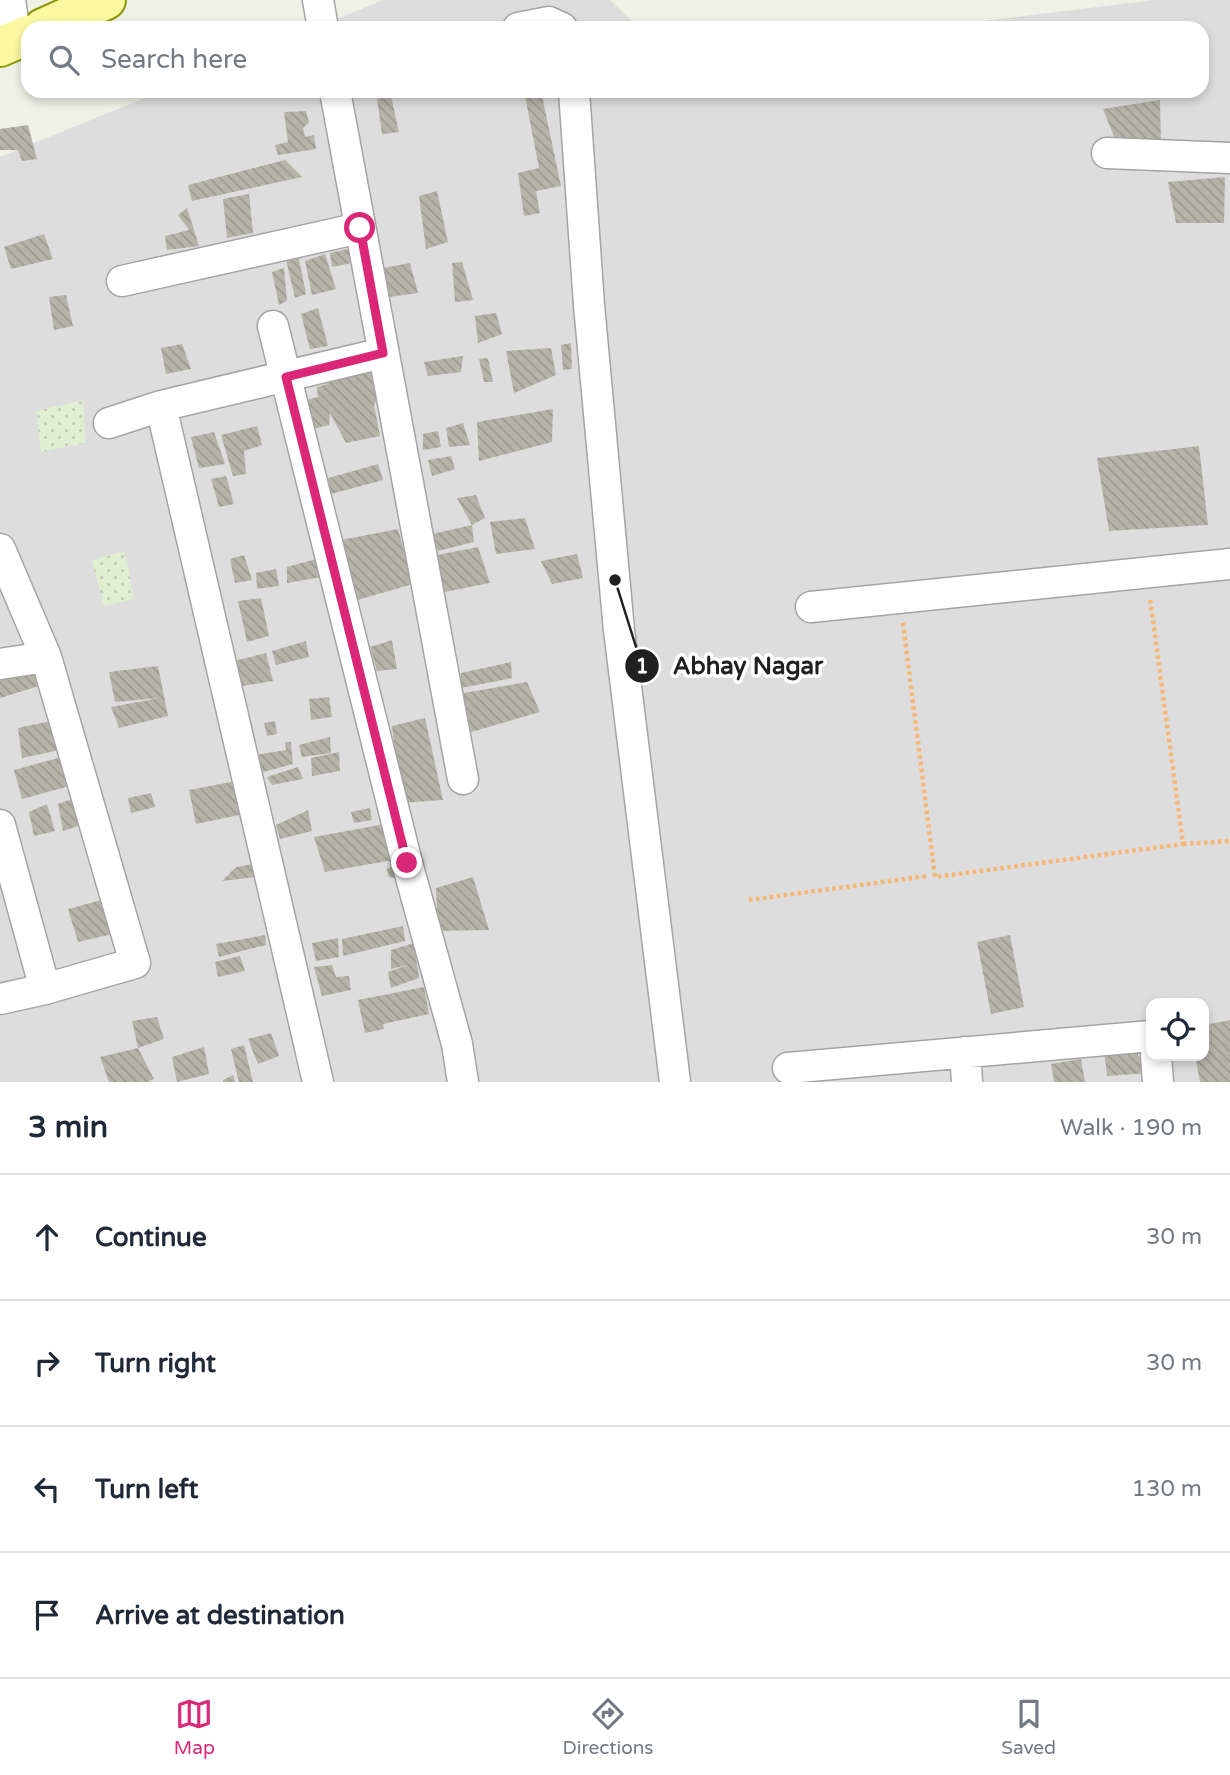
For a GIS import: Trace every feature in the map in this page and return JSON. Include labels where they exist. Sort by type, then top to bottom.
[{"type":"main road","points":[[58,21],[106,0]]},
{"type":"street","points":[[10,0],[21,34]]},
{"type":"street","points":[[318,0],[322,21]]},
{"type":"street","points":[[336,98],[463,779]]},
{"type":"street","points":[[574,98],[589,305],[619,630],[675,1082]]},
{"type":"street","points":[[1107,153],[1230,158]]},
{"type":"street","points":[[122,281],[360,228]]},
{"type":"street","points":[[273,326],[407,863],[457,1044],[463,1082]]},
{"type":"street","points":[[108,423],[161,406],[383,353]]},
{"type":"street","points":[[161,406],[318,1082]]},
{"type":"street","points":[[0,549],[46,657],[135,963],[0,999]]},
{"type":"street","points":[[811,607],[1230,564]]},
{"type":"street","points":[[0,664],[46,657]]},
{"type":"street","points":[[0,825],[45,989]]},
{"type":"street","points":[[788,1068],[1146,1036]]},
{"type":"street","points":[[965,1052],[967,1082]]},
{"type":"street","points":[[1156,1061],[1158,1082]]},
{"type":"path","points":[[1147,573],[1183,844]]},
{"type":"path","points":[[900,598],[935,877],[1183,844],[1230,841]]},
{"type":"path","points":[[749,900],[927,876]]},
{"type":"shaded area","points":[[383,0],[610,0],[632,21],[332,21]]},
{"type":"shaded area","points":[[1154,0],[1230,0],[1230,1082],[0,1082],[0,157],[145,98],[1209,98],[1209,21],[983,21]]},
{"type":"green space","points":[[83,400],[86,443],[41,452],[36,411]]},
{"type":"green space","points":[[125,551],[134,599],[104,606],[92,560]]},
{"type":"building","points":[[391,98],[399,132],[382,134],[377,99]]},
{"type":"building","points":[[525,98],[542,98],[561,186],[536,191],[540,213],[524,216],[518,173],[539,168]]},
{"type":"building","points":[[1160,100],[1161,144],[1118,147],[1103,109]]},
{"type":"building","points":[[306,111],[309,123],[303,128],[305,137],[314,135],[316,149],[278,155],[275,145],[288,142],[284,112]]},
{"type":"building","points":[[28,125],[37,159],[22,161],[18,150],[0,150],[0,129]]},
{"type":"building","points":[[285,160],[302,177],[192,201],[188,185]]},
{"type":"building","points":[[1225,177],[1224,223],[1176,223],[1168,182]]},
{"type":"building","points":[[437,191],[448,242],[426,249],[419,196]]},
{"type":"building","points":[[249,194],[253,233],[227,238],[223,199]]},
{"type":"building","points":[[187,208],[199,246],[167,250],[165,236],[189,230],[178,215]]},
{"type":"building","points":[[44,234],[53,259],[11,269],[4,247]]},
{"type":"building","points":[[352,248],[352,263],[332,267],[330,253]]},
{"type":"building","points":[[297,249],[306,294],[295,298],[284,251]]},
{"type":"building","points":[[325,254],[336,289],[312,295],[305,261]]},
{"type":"building","points":[[462,262],[473,300],[455,302],[452,263]]},
{"type":"building","points":[[410,263],[418,293],[381,298],[378,269]]},
{"type":"building","points":[[284,268],[287,301],[279,305],[272,272]]},
{"type":"building","points":[[66,295],[73,326],[54,330],[49,297]]},
{"type":"building","points":[[318,308],[328,346],[310,349],[301,314]]},
{"type":"building","points":[[496,313],[502,334],[478,343],[475,316]]},
{"type":"building","points":[[571,343],[572,369],[563,370],[561,345]]},
{"type":"building","points":[[182,344],[191,369],[166,374],[161,348]]},
{"type":"building","points":[[551,348],[556,375],[514,393],[506,351]]},
{"type":"building","points":[[463,356],[461,372],[428,376],[424,362]]},
{"type":"building","points":[[488,358],[493,382],[484,382],[479,359]]},
{"type":"building","points":[[373,371],[379,396],[374,405],[380,436],[346,443],[330,413],[329,425],[313,429],[305,400],[318,397],[317,387],[327,384],[326,377]]},
{"type":"building","points":[[553,409],[552,442],[479,461],[477,422]]},
{"type":"building","points":[[463,423],[470,445],[449,447],[446,428]]},
{"type":"building","points":[[257,426],[262,445],[244,451],[246,474],[233,476],[221,435]]},
{"type":"building","points":[[438,431],[441,447],[423,450],[423,434]]},
{"type":"building","points":[[214,432],[225,464],[199,468],[191,437]]},
{"type":"building","points":[[1199,446],[1208,525],[1109,531],[1097,458]]},
{"type":"building","points":[[451,456],[455,469],[432,476],[428,460]]},
{"type":"building","points":[[378,464],[383,480],[331,494],[325,479]]},
{"type":"building","points":[[226,476],[234,504],[219,507],[211,479]]},
{"type":"building","points":[[476,495],[485,518],[472,525],[457,498]]},
{"type":"building","points":[[525,518],[535,549],[496,554],[490,522]]},
{"type":"building","points":[[472,525],[474,542],[438,551],[432,534]]},
{"type":"building","points":[[398,529],[413,584],[354,601],[341,540]]},
{"type":"building","points":[[478,547],[490,583],[440,593],[432,556]]},
{"type":"building","points":[[577,554],[583,578],[552,584],[541,561]]},
{"type":"building","points":[[244,555],[252,580],[235,583],[230,559]]},
{"type":"building","points":[[316,559],[322,577],[287,583],[287,567]]},
{"type":"building","points":[[276,569],[279,586],[257,589],[256,573]]},
{"type":"building","points":[[261,598],[269,636],[247,642],[238,601]]},
{"type":"building","points":[[392,640],[397,669],[377,671],[370,647]]},
{"type":"building","points":[[306,641],[309,657],[276,665],[272,651]]},
{"type":"building","points":[[266,653],[273,681],[231,688],[226,663]]},
{"type":"building","points":[[511,662],[512,678],[461,688],[461,673]]},
{"type":"building","points":[[31,664],[39,686],[0,698],[0,672]]},
{"type":"building","points":[[158,666],[168,716],[119,728],[111,707],[159,698],[115,702],[109,672]]},
{"type":"building","points":[[527,682],[540,712],[468,733],[458,694]]},
{"type":"building","points":[[329,697],[332,717],[311,720],[309,699]]},
{"type":"building","points":[[425,718],[443,800],[401,803],[392,726]]},
{"type":"building","points":[[56,720],[64,749],[22,758],[18,728]]},
{"type":"building","points":[[275,721],[277,734],[267,736],[264,723]]},
{"type":"building","points":[[330,737],[331,753],[302,757],[299,745]]},
{"type":"building","points":[[285,742],[291,742],[293,764],[256,774],[255,755],[286,750]]},
{"type":"building","points":[[339,752],[340,771],[312,776],[311,758]]},
{"type":"building","points":[[69,755],[77,784],[22,799],[14,770]]},
{"type":"building","points":[[298,767],[303,779],[272,785],[267,777]]},
{"type":"building","points":[[236,781],[244,814],[196,824],[189,790]]},
{"type":"building","points":[[151,793],[155,807],[131,813],[128,798]]},
{"type":"building","points":[[80,796],[85,824],[63,831],[58,804]]},
{"type":"building","points":[[47,804],[55,831],[34,836],[29,812]]},
{"type":"building","points":[[370,808],[372,820],[354,823],[351,812]]},
{"type":"building","points":[[308,810],[312,831],[280,839],[276,825]]},
{"type":"building","points":[[385,824],[393,860],[325,872],[314,837]]},
{"type":"building","points":[[399,862],[405,880],[389,877],[387,869]]},
{"type":"building","points":[[254,864],[256,877],[222,881],[236,867]]},
{"type":"building","points":[[473,877],[489,930],[438,931],[436,888]]},
{"type":"building","points":[[109,898],[121,932],[78,942],[68,909]]},
{"type":"building","points":[[403,926],[405,941],[343,956],[342,939]]},
{"type":"building","points":[[265,935],[266,945],[219,957],[216,944]]},
{"type":"building","points":[[1010,935],[1024,1007],[991,1014],[977,942]]},
{"type":"building","points":[[338,938],[339,957],[316,961],[312,943]]},
{"type":"building","points":[[414,943],[419,978],[391,988],[388,972],[408,965],[391,969],[391,950]]},
{"type":"building","points":[[240,956],[245,971],[218,977],[215,962]]},
{"type":"building","points":[[332,965],[336,977],[349,976],[351,990],[322,996],[314,967]]},
{"type":"building","points":[[424,987],[429,1014],[383,1024],[384,1029],[365,1033],[358,1000]]},
{"type":"building","points":[[157,1017],[164,1039],[138,1048],[132,1021]]},
{"type":"building","points":[[1230,1020],[1230,1082],[1200,1082],[1196,1061],[1209,1061],[1209,1024]]},
{"type":"building","points":[[271,1033],[279,1056],[258,1064],[248,1039]]},
{"type":"building","points":[[244,1045],[253,1082],[239,1082],[231,1049]]},
{"type":"building","points":[[204,1047],[209,1074],[177,1082],[172,1057]]},
{"type":"building","points":[[1133,1047],[1149,1073],[1107,1076],[1104,1049]]},
{"type":"building","points":[[138,1048],[154,1079],[148,1082],[109,1082],[100,1057]]},
{"type":"building","points":[[1081,1059],[1085,1082],[1054,1082],[1051,1064]]},
{"type":"building","points":[[233,1075],[235,1082],[223,1082],[223,1080]]},
{"type":"place","name":"Abhay Nagar","points":[[615,580]]},
{"type":"route","points":[[360,228],[383,353],[286,377],[407,863]]}]
